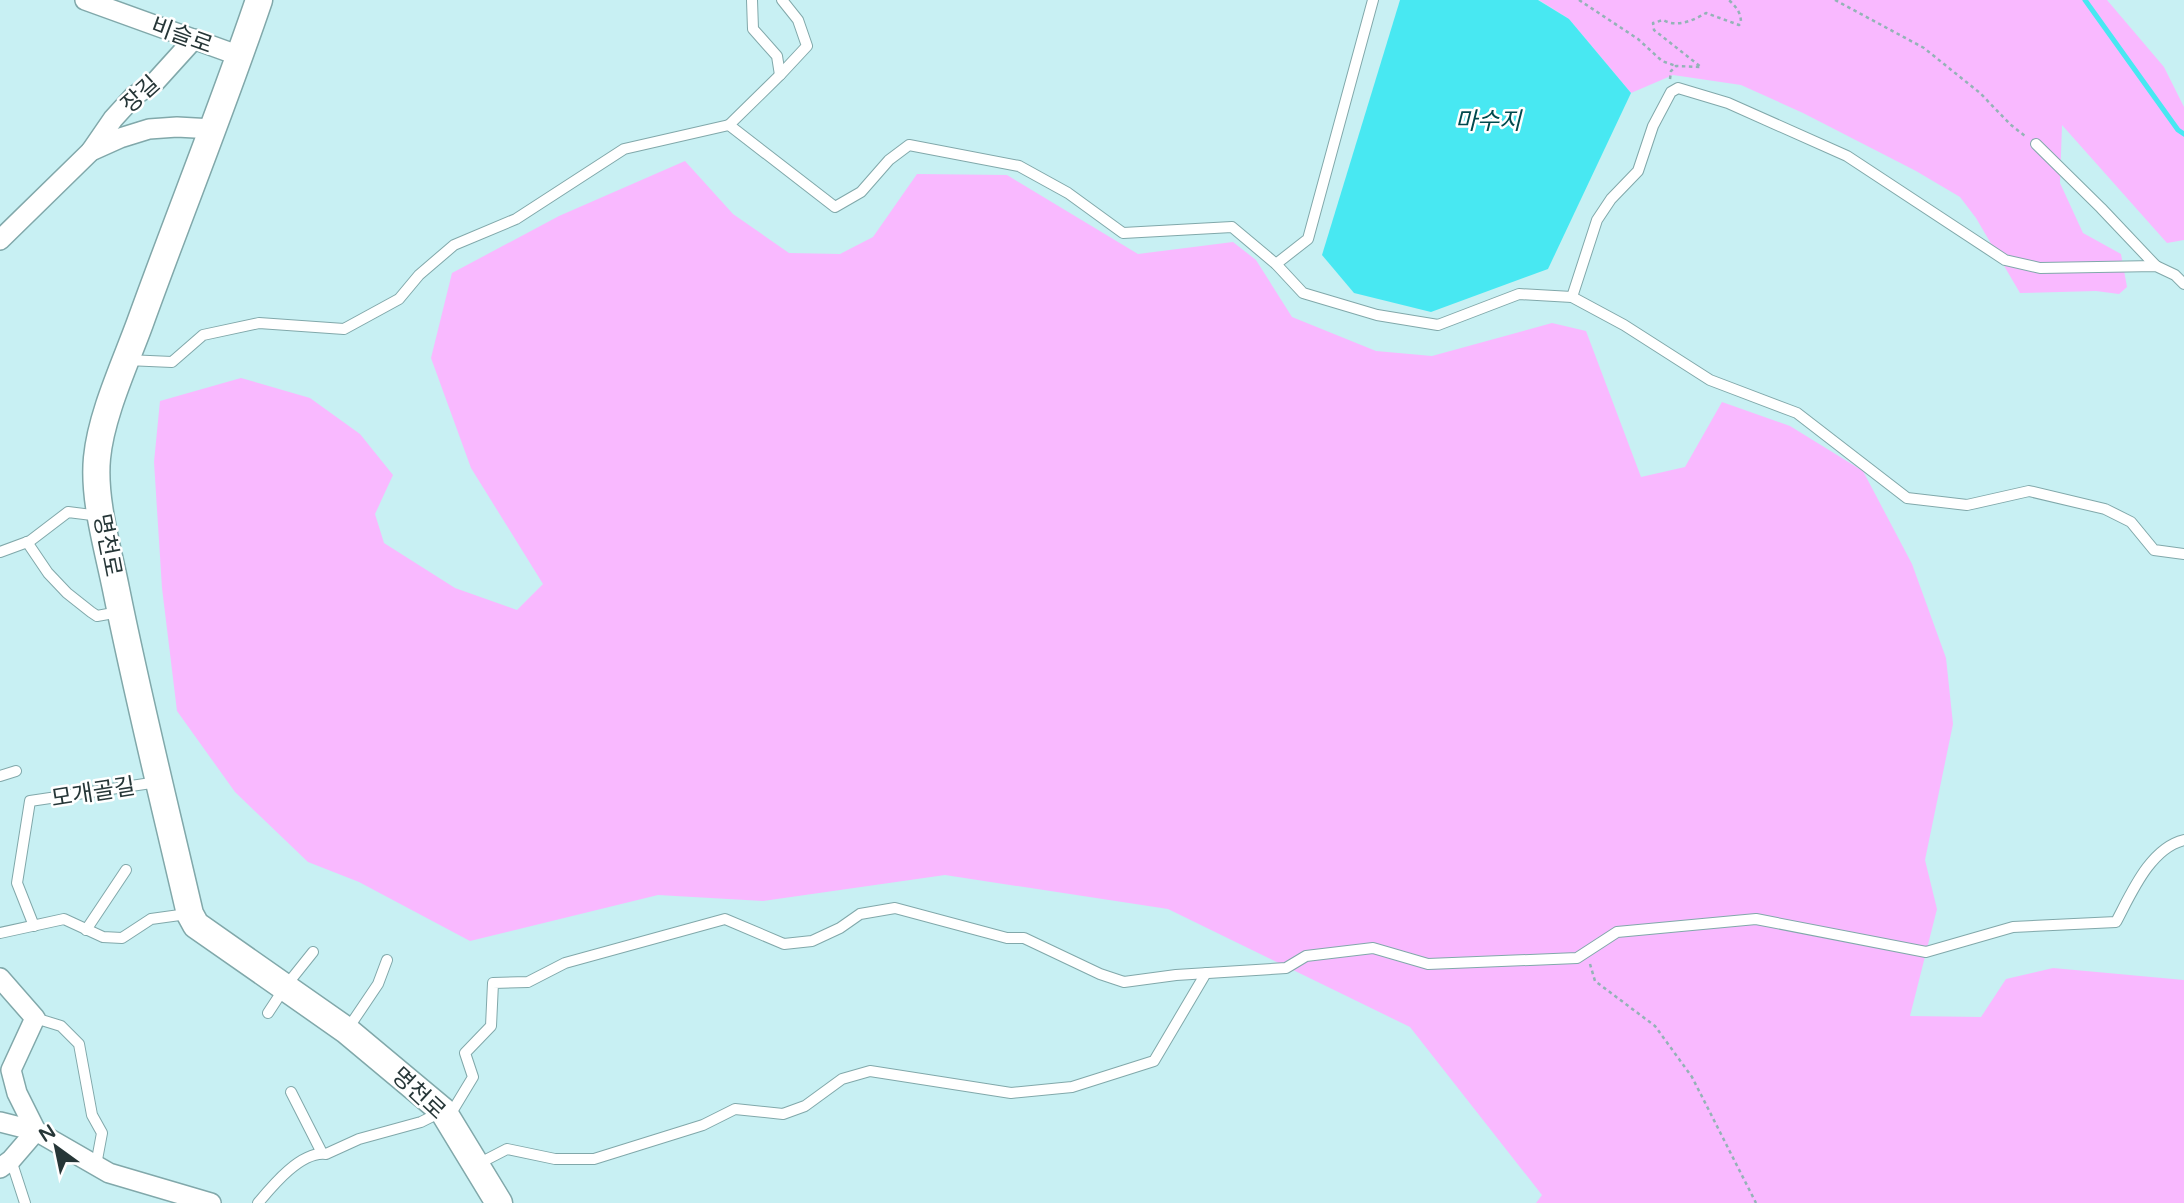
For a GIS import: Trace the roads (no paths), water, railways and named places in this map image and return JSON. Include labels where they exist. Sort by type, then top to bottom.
[{"type":"street","name":"비슬로","points":[[85,0],[240,56]]},
{"type":"street","name":"명천로","points":[[259,0],[100,434],[97,461],[102,516],[121,612],[190,914],[196,925],[346,1030],[446,1115],[499,1203]]},
{"type":"street","name":"장길","points":[[0,240],[91,151],[113,119],[134,96],[156,81],[194,40]]},
{"type":"street","name":"장길","points":[[91,151],[149,129],[213,129]]},
{"type":"street","points":[[0,978],[36,1018],[11,1070],[17,1093],[36,1131]]},
{"type":"street","points":[[0,1122],[36,1131],[109,1173],[211,1203]]},
{"type":"street","points":[[5,1164],[36,1131]]},
{"type":"lane","points":[[752,0],[753,29],[777,57],[780,75]]},
{"type":"lane","points":[[127,360],[172,362],[203,335],[259,323],[344,329],[399,299],[419,275],[454,245],[516,219],[624,149],[729,125],[807,46],[798,20],[782,0]]},
{"type":"lane","points":[[1276,264],[1308,239],[1373,0]]},
{"type":"lane","points":[[1572,297],[1597,220],[1638,171],[1653,125],[1671,92],[1678,88],[1728,103],[1847,156],[2005,261],[2040,268],[2156,266]]},
{"type":"lane","points":[[729,125],[835,207],[861,192],[889,160],[909,145],[1019,166],[1068,193],[1123,233],[1232,227],[1276,264],[1303,293],[1377,315],[1438,325],[1519,295],[1572,297],[1624,325],[1710,380],[1797,413],[1906,498],[1968,505],[2029,491],[2105,509],[2131,522],[2154,550],[2184,554]]},
{"type":"lane","points":[[2036,144],[2156,266],[2175,275],[2184,284]]},
{"type":"lane","points":[[0,552],[27,542],[68,512],[102,516]]},
{"type":"lane","points":[[27,542],[48,573],[66,593],[91,612],[97,616],[121,612]]},
{"type":"lane","points":[[0,776],[16,771]]},
{"type":"lane","name":"모개골길","points":[[34,926],[17,883],[30,801],[159,782]]},
{"type":"lane","points":[[258,1203],[273,1185],[298,1163],[359,1139],[446,1115],[473,1077],[465,1053],[491,1026],[493,984],[528,982],[565,964],[725,919],[784,944],[813,941],[840,928],[860,914],[895,908],[1007,937],[1024,938],[1100,974],[1124,982],[1286,968],[1306,956],[1373,948],[1428,964],[1577,958],[1617,932],[1756,919],[1926,952],[2013,927],[2116,922],[2148,864],[2176,842],[2184,840]]},
{"type":"lane","points":[[86,930],[126,870]]},
{"type":"lane","points":[[0,933],[64,919],[103,937],[122,938],[151,919],[190,914]]},
{"type":"lane","points":[[268,1013],[285,986],[313,952]]},
{"type":"lane","points":[[346,1030],[378,984],[387,960]]},
{"type":"lane","points":[[476,1165],[507,1149],[555,1158],[594,1158],[703,1125],[735,1109],[783,1114],[805,1106],[842,1079],[870,1071],[1011,1093],[1072,1087],[1153,1061],[1206,973]]},
{"type":"lane","points":[[36,1018],[61,1026],[79,1044],[92,1115],[103,1133],[96,1165]]},
{"type":"lane","points":[[291,1092],[322,1153]]},
{"type":"lane","points":[[5,1164],[25,1203]]},
{"type":"water","name":"마수지","points":[[1400,0],[1538,0],[1569,19],[1631,93],[1548,269],[1431,312],[1354,293],[1322,255]]},
{"type":"waterway","points":[[2085,0],[2178,130],[2184,134]]}]
